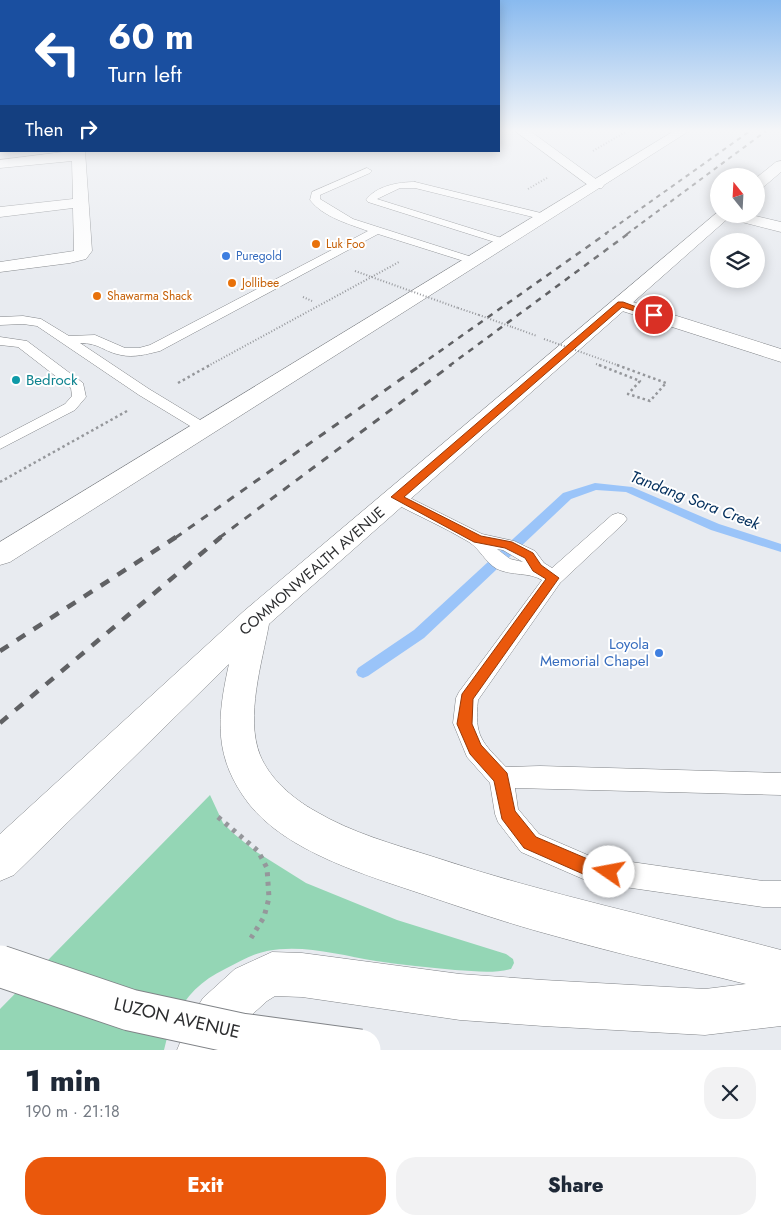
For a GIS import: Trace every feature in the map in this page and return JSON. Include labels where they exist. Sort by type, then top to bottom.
[{"type":"main road","points":[[0,267],[80,255],[83,251],[79,180]]},
{"type":"main road","points":[[590,180],[597,185]]},
{"type":"main road","points":[[0,555],[605,180]]},
{"type":"main road","points":[[0,212],[80,203]]},
{"type":"main road","name":"COMMONWEALTH AVENUE","points":[[0,861],[256,619],[715,223]]},
{"type":"main road","points":[[764,223],[781,227]]},
{"type":"main road","points":[[620,304],[781,356]]},
{"type":"main road","points":[[256,619],[236,724],[238,744],[254,781],[266,797],[286,814],[367,854],[435,878],[558,916],[702,950],[781,972]]},
{"type":"main road","name":"LUZON AVENUE","points":[[0,966],[130,1010],[241,1034],[360,1050]]},
{"type":"main road","points":[[201,1050],[206,1035],[219,1014],[251,985],[272,974],[302,975],[460,997],[705,1012],[781,1003]]},
{"type":"lane","points":[[347,180],[315,194],[315,200],[320,205],[348,221],[474,261]]},
{"type":"lane","points":[[504,242],[372,200],[374,196],[399,185],[406,184],[545,218]]},
{"type":"lane","points":[[66,340],[95,339],[123,352],[139,352],[155,348],[377,230]]},
{"type":"lane","points":[[0,321],[23,320],[41,323],[152,397],[205,429]]},
{"type":"lane","points":[[0,341],[22,344],[78,386],[79,397],[70,407],[0,444]]},
{"type":"lane","points":[[396,497],[478,539],[508,545],[534,568]]},
{"type":"lane","points":[[618,519],[534,568],[466,698],[464,724],[476,750],[501,778],[507,814],[530,842],[590,869],[763,894],[781,894]]},
{"type":"lane","points":[[478,539],[492,558],[534,568]]},
{"type":"lane","points":[[501,778],[540,777],[781,784]]},
{"type":"path","points":[[500,206],[544,180]]},
{"type":"path","points":[[0,482],[428,246]]},
{"type":"path","points":[[355,271],[666,383],[650,401],[628,394],[640,381],[565,352]]},
{"type":"path","points":[[218,817],[258,851],[268,868],[269,898],[264,917],[255,934],[245,945]]},
{"type":"green space","points":[[210,795],[223,823],[233,833],[255,851],[306,883],[397,920],[506,954],[513,959],[514,963],[511,969],[490,972],[455,970],[308,950],[281,949],[267,951],[256,954],[202,983],[178,1012],[164,1050],[0,1050],[0,1009]]},
{"type":"waterway","name":"Tandang Sora Creek","points":[[363,672],[419,634],[567,496],[595,486],[628,489],[715,527],[781,548]]},
{"type":"railway","points":[[605,234],[681,180]]},
{"type":"railway","points":[[627,234],[700,180]]},
{"type":"railway","points":[[419,366],[607,233]]},
{"type":"railway","points":[[449,366],[629,233]]},
{"type":"railway","points":[[175,538],[421,365]]},
{"type":"railway","points":[[219,538],[451,365]]},
{"type":"railway","points":[[0,651],[176,537]]},
{"type":"railway","points":[[0,723],[221,537]]},
{"type":"place","name":"Luk Foo","points":[[316,244]]},
{"type":"place","name":"Puregold","points":[[226,256]]},
{"type":"place","name":"Jollibee","points":[[232,283]]},
{"type":"place","name":"Shawarma Shack","points":[[97,296]]},
{"type":"place","name":"Bedrock","points":[[16,380]]},
{"type":"place","name":"Loyola Memorial Chapel","points":[[659,653]]},
{"type":"route","points":[[609,872],[590,869],[530,842],[507,814],[501,778],[476,750],[464,724],[466,698],[553,578],[537,568],[529,556],[508,545],[478,539],[396,497],[620,304],[654,315]]}]
